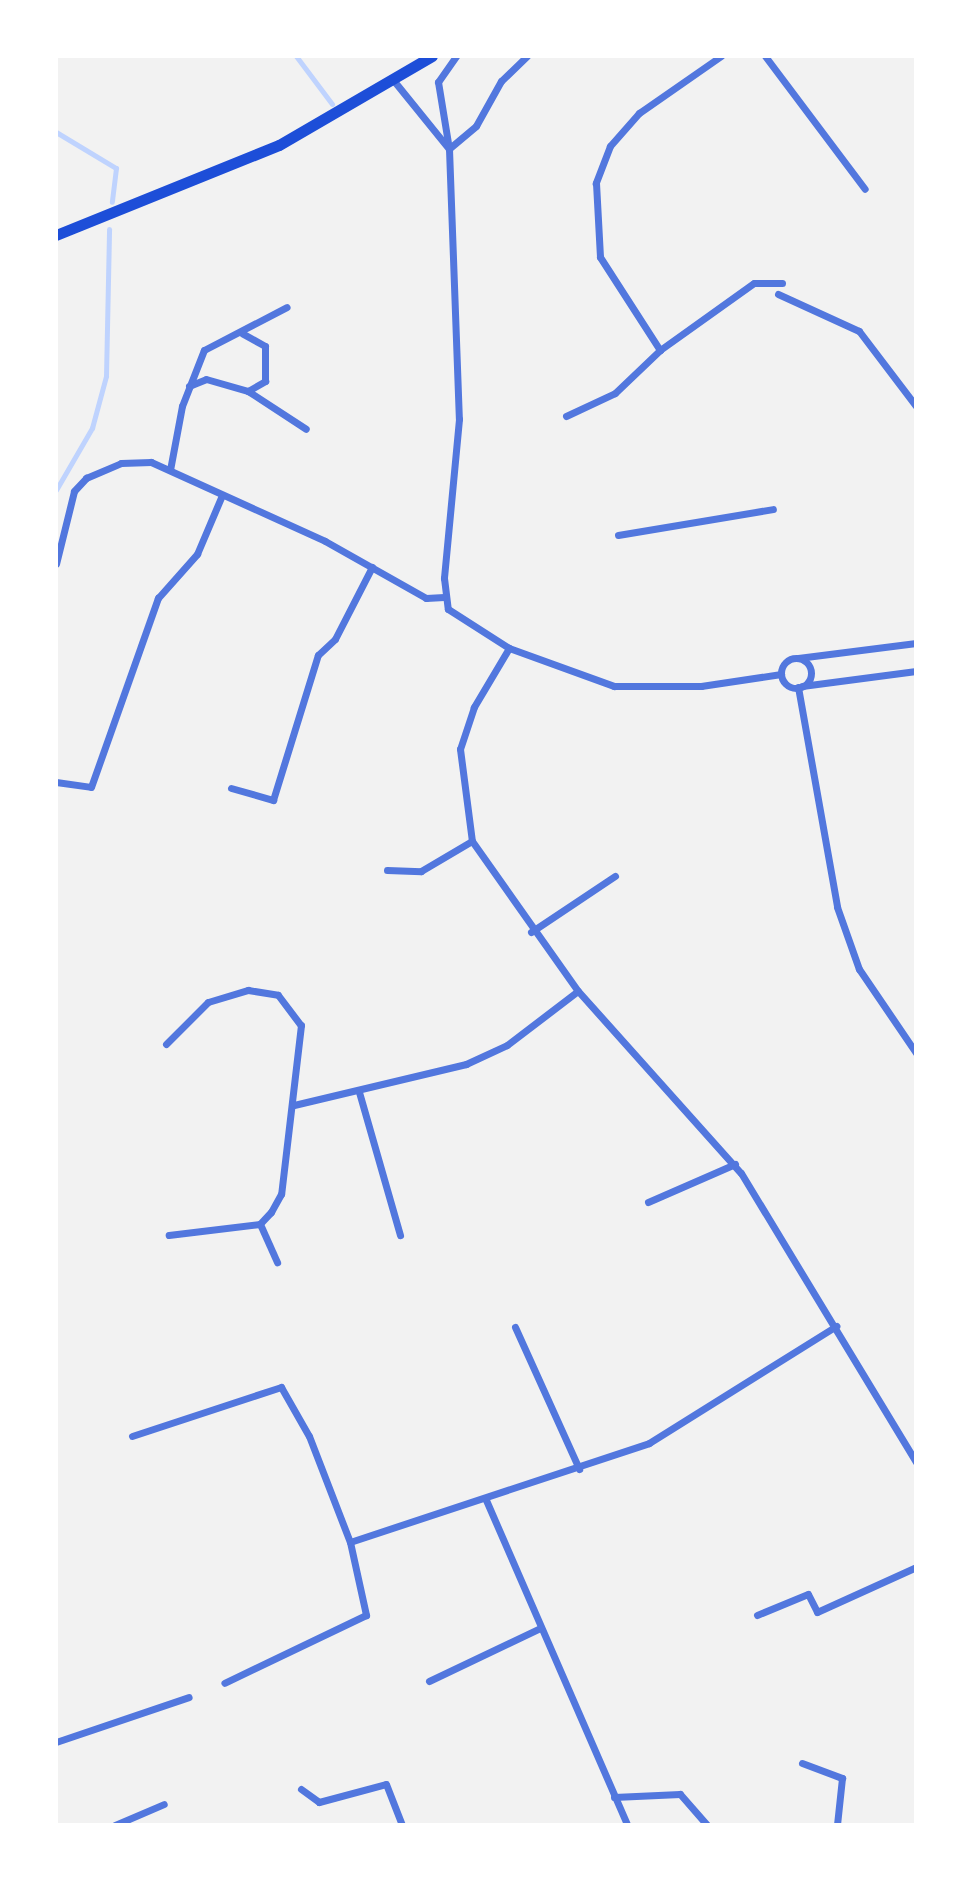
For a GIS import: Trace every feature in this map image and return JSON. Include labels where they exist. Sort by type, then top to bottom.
[{"type":"highway","points":[[56,235],[279,145],[394,81],[432,56]]},
{"type":"street","points":[[456,56],[438,82],[449,149],[459,419],[444,597],[459,619],[509,648],[614,686],[701,686],[781,674],[798,658],[916,643]]},
{"type":"street","points":[[449,149],[476,126],[501,81],[527,56]]},
{"type":"street","points":[[660,350],[606,275],[594,233],[596,183],[625,127],[721,56]]},
{"type":"street","points":[[765,56],[865,189]]},
{"type":"street","points":[[394,81],[449,149]]},
{"type":"street","points":[[566,416],[615,393],[660,350],[754,283],[782,283]]},
{"type":"street","points":[[778,294],[859,331],[916,406]]},
{"type":"street","points":[[170,470],[188,386],[204,350],[287,307]]},
{"type":"street","points":[[240,333],[257,337],[270,356],[265,381],[248,391]]},
{"type":"street","points":[[188,386],[206,379],[248,391],[306,429]]},
{"type":"street","points":[[56,564],[74,491],[86,478],[121,463],[170,470],[372,567],[426,598],[444,597]]},
{"type":"street","points":[[56,782],[91,787],[158,598],[197,554],[222,495]]},
{"type":"street","points":[[618,535],[773,509]]},
{"type":"street","points":[[231,788],[273,800],[318,655],[335,639],[372,567]]},
{"type":"street","points":[[509,648],[474,707],[460,749],[472,841],[531,932],[578,991],[735,1164],[916,1462]]},
{"type":"street","points":[[798,658],[811,670],[800,687],[837,907],[859,969],[916,1053]]},
{"type":"street","points":[[781,674],[800,687],[916,671]]},
{"type":"street","points":[[387,870],[421,871],[472,841]]},
{"type":"street","points":[[531,932],[615,876]]},
{"type":"street","points":[[166,1044],[208,1002],[248,990],[278,995],[301,1025],[294,1105],[281,1194],[260,1224],[169,1235]]},
{"type":"street","points":[[294,1105],[426,1077],[507,1045],[578,991]]},
{"type":"street","points":[[359,1092],[400,1235]]},
{"type":"street","points":[[648,1202],[735,1164]]},
{"type":"street","points":[[260,1224],[277,1262]]},
{"type":"street","points":[[350,1542],[579,1469],[669,1433],[836,1326]]},
{"type":"street","points":[[515,1327],[579,1469]]},
{"type":"street","points":[[132,1436],[281,1387],[309,1436],[350,1542],[366,1615],[224,1683]]},
{"type":"street","points":[[486,1500],[627,1825]]},
{"type":"street","points":[[757,1615],[808,1594],[817,1612],[916,1567]]},
{"type":"street","points":[[429,1681],[540,1628]]},
{"type":"street","points":[[56,1742],[189,1697]]},
{"type":"street","points":[[802,1763],[842,1778],[837,1825]]},
{"type":"street","points":[[301,1789],[319,1802],[386,1784],[402,1825]]},
{"type":"street","points":[[614,1797],[680,1794],[707,1825]]},
{"type":"street","points":[[115,1825],[164,1804]]},
{"type":"waterway","points":[[296,56],[332,104]]},
{"type":"waterway","points":[[56,132],[116,168],[112,202]]},
{"type":"waterway","points":[[56,490],[92,428],[106,376],[109,229]]}]
